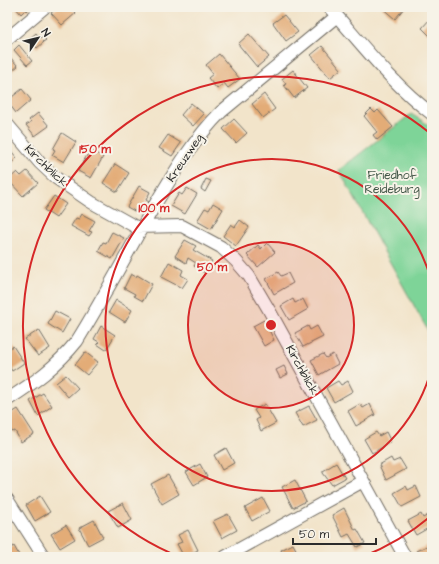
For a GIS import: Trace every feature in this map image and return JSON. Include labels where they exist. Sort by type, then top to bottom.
[{"type":"street","points":[[7,39],[45,7]]},
{"type":"street","points":[[333,12],[383,70],[409,96],[432,114]]},
{"type":"street","name":"Kreuzweg","points":[[7,400],[45,374],[77,341],[176,170],[213,120],[333,12]]},
{"type":"street","name":"Kirchblick","points":[[7,124],[40,163],[56,178],[90,202],[136,227],[182,226],[221,247],[236,261],[249,276],[269,310],[405,557]]},
{"type":"street","points":[[225,557],[363,481]]},
{"type":"street","points":[[7,499],[44,557]]},
{"type":"green space","name":"Friedhof Reideburg","points":[[411,114],[432,127],[432,338],[339,170]]},
{"type":"building","points":[[15,7],[30,8],[27,11],[26,9],[21,14]]},
{"type":"building","points":[[58,7],[70,7],[76,13],[62,25],[51,13]]},
{"type":"building","points":[[381,7],[405,7],[395,19]]},
{"type":"building","points":[[284,15],[298,32],[286,41],[273,23]]},
{"type":"building","points":[[430,19],[432,21],[432,38],[422,28]]},
{"type":"building","points":[[36,33],[40,38],[42,36],[46,40],[37,48],[29,39]]},
{"type":"building","points":[[249,34],[269,57],[257,67],[238,44]]},
{"type":"building","points":[[19,45],[32,61],[27,65],[14,50]]},
{"type":"building","points":[[322,46],[341,69],[330,78],[311,55]]},
{"type":"building","points":[[7,54],[18,66],[7,75]]},
{"type":"building","points":[[219,54],[240,79],[228,88],[224,83],[217,89],[208,78],[213,74],[206,65]]},
{"type":"building","points":[[293,70],[307,88],[294,98],[284,85],[286,84],[282,79]]},
{"type":"building","points":[[22,89],[31,100],[16,113],[7,101]]},
{"type":"building","points":[[264,94],[275,109],[263,118],[252,104]]},
{"type":"building","points":[[191,103],[204,114],[193,126],[181,115]]},
{"type":"building","points":[[371,109],[375,113],[378,110],[393,127],[377,140],[373,135],[377,132],[364,116]]},
{"type":"building","points":[[38,113],[49,126],[35,136],[26,125],[31,122],[29,120]]},
{"type":"building","points":[[234,119],[247,133],[236,143],[223,129]]},
{"type":"building","points":[[62,133],[76,142],[64,162],[52,155],[55,150],[53,149]]},
{"type":"building","points":[[168,135],[181,143],[172,156],[159,148]]},
{"type":"building","points":[[7,146],[17,158],[7,167]]},
{"type":"building","points":[[90,150],[103,157],[91,178],[78,171]]},
{"type":"building","points":[[115,164],[129,173],[117,192],[103,183]]},
{"type":"building","points":[[27,171],[38,183],[23,196],[8,180],[17,172],[21,176]]},
{"type":"building","points":[[206,179],[211,181],[205,192],[201,189]]},
{"type":"building","points":[[139,186],[150,192],[146,200],[149,202],[146,208],[142,206],[138,213],[127,207]]},
{"type":"building","points":[[187,188],[197,194],[185,214],[171,206],[179,193],[182,195]]},
{"type":"building","points":[[54,196],[66,204],[56,218],[44,210]]},
{"type":"building","points":[[213,203],[223,209],[211,229],[197,221],[205,208],[209,210]]},
{"type":"building","points":[[82,214],[95,221],[89,231],[92,232],[89,236],[71,226],[76,218],[79,219]]},
{"type":"building","points":[[240,220],[249,227],[236,246],[223,236],[231,224],[235,227]]},
{"type":"building","points":[[112,232],[124,238],[112,259],[98,251],[103,242],[106,243]]},
{"type":"building","points":[[185,240],[196,246],[193,250],[212,261],[205,273],[194,266],[196,263],[188,258],[186,263],[175,256]]},
{"type":"building","points":[[267,243],[275,252],[258,267],[247,255],[258,245],[261,249]]},
{"type":"building","points":[[169,262],[183,270],[181,275],[188,279],[182,288],[161,277]]},
{"type":"building","points":[[278,272],[281,276],[288,273],[293,283],[274,294],[266,279]]},
{"type":"building","points":[[131,274],[136,277],[137,275],[152,284],[143,301],[134,296],[135,294],[124,288]]},
{"type":"building","points":[[293,299],[295,303],[303,299],[308,309],[289,320],[281,306]]},
{"type":"building","points":[[116,300],[132,310],[125,322],[109,312]]},
{"type":"building","points":[[55,311],[70,319],[62,333],[48,324]]},
{"type":"building","points":[[264,320],[274,340],[264,346],[253,326]]},
{"type":"building","points":[[101,326],[115,335],[106,350],[97,344],[99,342],[94,339]]},
{"type":"building","points":[[308,326],[310,330],[317,326],[323,337],[303,347],[295,333]]},
{"type":"building","points":[[39,330],[50,348],[38,356],[25,339]]},
{"type":"building","points":[[13,346],[24,363],[12,371],[9,366],[7,366],[7,350]]},
{"type":"building","points":[[85,352],[98,362],[87,375],[75,365]]},
{"type":"building","points":[[323,354],[326,358],[333,354],[338,364],[319,375],[311,360]]},
{"type":"building","points":[[284,366],[288,374],[280,378],[276,370]]},
{"type":"building","points":[[66,375],[78,388],[68,397],[56,383]]},
{"type":"building","points":[[338,381],[341,385],[348,381],[353,391],[334,402],[326,388]]},
{"type":"building","points":[[43,393],[52,406],[38,416],[30,401]]},
{"type":"building","points":[[265,404],[276,423],[261,431],[256,420],[259,418],[254,410]]},
{"type":"building","points":[[360,404],[363,408],[370,404],[375,415],[356,426],[348,411]]},
{"type":"building","points":[[309,406],[317,420],[303,427],[295,413]]},
{"type":"building","points":[[18,409],[34,434],[21,442],[15,431],[13,432],[7,427],[7,416]]},
{"type":"building","points":[[376,432],[379,436],[386,432],[391,442],[372,453],[364,439]]},
{"type":"building","points":[[226,448],[234,463],[222,470],[214,455]]},
{"type":"building","points":[[391,458],[393,462],[400,459],[406,469],[386,480],[379,465]]},
{"type":"building","points":[[336,463],[345,478],[332,485],[323,471]]},
{"type":"building","points":[[200,464],[207,477],[194,485],[186,472]]},
{"type":"building","points":[[168,475],[179,494],[162,504],[151,484]]},
{"type":"building","points":[[295,480],[306,501],[293,508],[282,487]]},
{"type":"building","points":[[406,486],[408,490],[416,486],[421,497],[402,507],[394,493]]},
{"type":"building","points":[[40,496],[50,512],[35,521],[26,505]]},
{"type":"building","points":[[263,498],[270,511],[252,521],[245,508]]},
{"type":"building","points":[[123,503],[132,520],[118,528],[108,511]]},
{"type":"building","points":[[344,508],[355,530],[357,529],[365,543],[357,547],[349,534],[343,537],[332,515]]},
{"type":"building","points":[[432,513],[432,526],[416,535],[408,521],[421,514],[423,518]]},
{"type":"building","points":[[228,514],[237,530],[222,538],[213,521]]},
{"type":"building","points":[[94,520],[103,537],[88,545],[79,528]]},
{"type":"building","points":[[66,525],[75,539],[60,548],[51,534]]},
{"type":"building","points":[[188,530],[198,550],[184,557],[177,544],[182,542],[178,535]]},
{"type":"building","points":[[293,544],[300,557],[280,557],[283,555],[281,550]]},
{"type":"building","points":[[429,545],[431,549],[432,548],[432,557],[419,557],[416,551]]},
{"type":"building","points":[[14,546],[20,557],[7,557],[7,550]]}]
